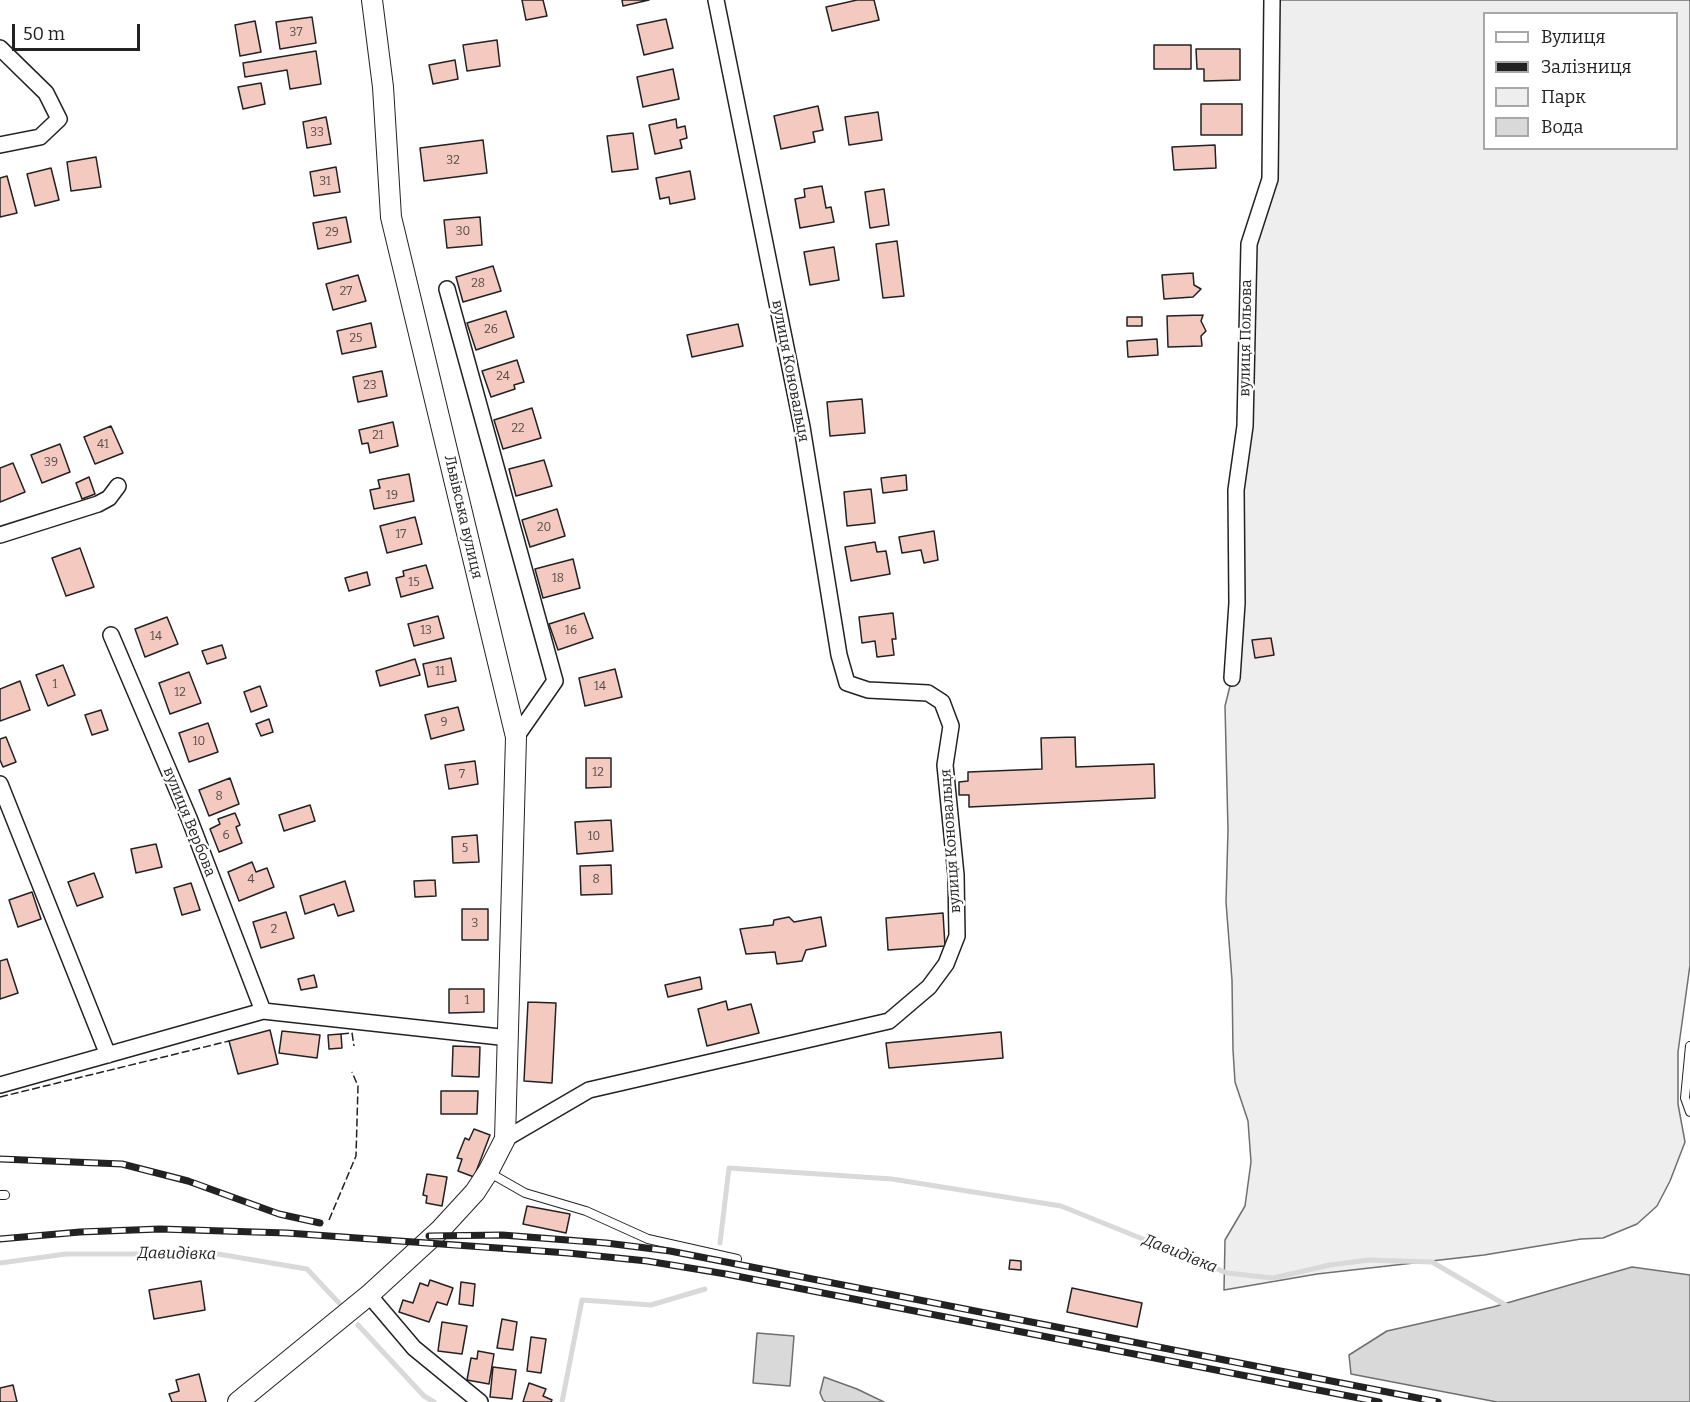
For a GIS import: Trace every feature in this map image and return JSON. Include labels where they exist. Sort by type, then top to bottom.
[{"type":"street","name":"Львівська вулиця","points":[[372,0],[383,87],[391,217],[516,738],[505,1139]]},
{"type":"street","name":"вулиця Коновальця","points":[[505,1139],[589,1090],[889,1022],[929,987],[946,964],[957,936],[956,875],[945,765],[951,726],[942,702],[928,693],[868,690],[847,683],[839,655],[802,427],[716,0]]},
{"type":"street","name":"вулиця Польова","points":[[1232,678],[1237,603],[1236,490],[1245,426],[1249,244],[1270,179],[1272,0]]},
{"type":"street","points":[[0,48],[46,93],[59,119],[40,137],[0,146]]},
{"type":"street","points":[[447,289],[555,681],[516,738]]},
{"type":"street","points":[[0,535],[98,504],[109,498],[118,486]]},
{"type":"street","name":"вулиця Вербова","points":[[111,635],[189,818],[263,1011]]},
{"type":"street","points":[[0,784],[108,1055]]},
{"type":"street","points":[[0,1085],[263,1011],[509,1038]]},
{"type":"street","points":[[238,1402],[369,1295],[441,1229],[475,1192],[489,1172],[505,1139]]},
{"type":"street","points":[[369,1295],[414,1348],[480,1402]]},
{"type":"lane","points":[[1690,1046],[1685,1098],[1690,1112]]},
{"type":"lane","points":[[489,1172],[525,1193],[586,1211],[648,1239],[737,1259]]},
{"type":"green space","points":[[1272,0],[1690,0],[1690,965],[1678,1052],[1678,1104],[1685,1142],[1670,1181],[1657,1206],[1637,1224],[1603,1238],[1581,1239],[1484,1255],[1317,1274],[1224,1290],[1225,1240],[1245,1206],[1251,1162],[1248,1121],[1235,1082],[1233,1050],[1232,980],[1226,902],[1228,830],[1225,706],[1232,678],[1249,244],[1270,179]]},
{"type":"water","points":[[1632,1267],[1690,1275],[1690,1402],[1497,1402],[1351,1374],[1349,1355],[1387,1331],[1493,1307]]},
{"type":"water","points":[[757,1333],[794,1336],[790,1386],[753,1383]]},
{"type":"water","points":[[824,1377],[884,1402],[826,1402],[820,1393]]},
{"type":"building","points":[[522,0],[543,0],[547,16],[526,20]]},
{"type":"building","points":[[622,0],[649,0],[623,6]]},
{"type":"building","points":[[857,0],[874,0],[879,20],[832,31],[826,7]]},
{"type":"building","points":[[312,17],[316,43],[280,49],[276,22]]},
{"type":"building","points":[[666,19],[673,48],[644,55],[637,25]]},
{"type":"building","points":[[255,21],[261,52],[240,56],[235,25]]},
{"type":"building","points":[[497,40],[500,66],[467,71],[463,45]]},
{"type":"building","points":[[1154,45],[1191,45],[1191,69],[1154,69]]},
{"type":"building","points":[[1196,49],[1240,49],[1240,80],[1204,81],[1204,69],[1197,69]]},
{"type":"building","points":[[316,51],[321,84],[290,89],[287,70],[245,77],[243,63]]},
{"type":"building","points":[[455,60],[458,79],[433,84],[429,65]]},
{"type":"building","points":[[673,69],[679,99],[643,107],[637,77]]},
{"type":"building","points":[[261,83],[265,104],[243,109],[238,87]]},
{"type":"building","points":[[1201,104],[1242,104],[1242,135],[1201,135]]},
{"type":"building","points":[[818,106],[823,130],[813,132],[815,142],[781,149],[774,116]]},
{"type":"building","points":[[878,112],[882,140],[849,145],[845,117]]},
{"type":"building","points":[[326,117],[331,144],[307,148],[303,122]]},
{"type":"building","points":[[676,119],[677,128],[685,126],[687,138],[680,140],[682,148],[655,154],[649,125]]},
{"type":"building","points":[[633,133],[638,169],[612,172],[607,136]]},
{"type":"building","points":[[483,140],[487,173],[424,181],[420,148]]},
{"type":"building","points":[[1215,145],[1216,168],[1174,170],[1172,147]]},
{"type":"building","points":[[96,157],[101,187],[71,191],[67,162]]},
{"type":"building","points":[[336,167],[340,192],[314,196],[310,172]]},
{"type":"building","points":[[51,168],[59,200],[35,206],[27,174]]},
{"type":"building","points":[[690,171],[695,199],[670,204],[669,197],[660,199],[656,178]]},
{"type":"building","points":[[7,176],[17,213],[0,217],[0,178]]},
{"type":"building","points":[[822,186],[826,208],[831,207],[834,222],[800,228],[795,199],[805,197],[804,189]]},
{"type":"building","points":[[884,189],[889,225],[870,228],[865,192]]},
{"type":"building","points":[[346,217],[351,242],[318,249],[313,223]]},
{"type":"building","points":[[480,217],[482,245],[447,248],[444,220]]},
{"type":"building","points":[[897,241],[904,296],[883,298],[876,244]]},
{"type":"building","points":[[834,247],[839,280],[810,285],[804,252]]},
{"type":"building","points":[[493,266],[501,291],[463,302],[456,277]]},
{"type":"building","points":[[1193,273],[1194,285],[1201,289],[1193,297],[1164,299],[1162,275]]},
{"type":"building","points":[[358,275],[366,301],[333,310],[326,284]]},
{"type":"building","points":[[506,311],[514,337],[476,350],[467,323]]},
{"type":"building","points":[[1203,315],[1201,321],[1206,331],[1201,336],[1202,346],[1168,347],[1167,316]]},
{"type":"building","points":[[1127,317],[1142,317],[1142,326],[1127,326]]},
{"type":"building","points":[[371,323],[376,347],[342,354],[337,331]]},
{"type":"building","points":[[738,324],[743,346],[692,357],[687,335]]},
{"type":"building","points":[[1157,339],[1158,355],[1128,357],[1127,341]]},
{"type":"building","points":[[517,360],[524,382],[514,385],[515,389],[491,397],[482,371]]},
{"type":"building","points":[[382,371],[387,396],[358,402],[353,377]]},
{"type":"building","points":[[862,399],[865,433],[830,436],[827,402]]},
{"type":"building","points":[[532,408],[541,438],[503,449],[494,420]]},
{"type":"building","points":[[393,422],[398,446],[370,453],[368,443],[362,444],[359,430]]},
{"type":"building","points":[[111,426],[123,453],[95,464],[84,437]]},
{"type":"building","points":[[60,444],[70,472],[42,483],[31,455]]},
{"type":"building","points":[[544,460],[552,486],[516,496],[509,469]]},
{"type":"building","points":[[13,463],[25,492],[0,502],[0,468]]},
{"type":"building","points":[[409,474],[414,501],[374,509],[370,490],[380,488],[378,480]]},
{"type":"building","points":[[906,475],[907,490],[883,493],[881,478]]},
{"type":"building","points":[[89,477],[95,494],[82,499],[76,483]]},
{"type":"building","points":[[871,489],[875,523],[847,526],[844,492]]},
{"type":"building","points":[[557,509],[565,536],[530,547],[522,520]]},
{"type":"building","points":[[415,517],[422,544],[387,553],[380,526]]},
{"type":"building","points":[[934,531],[938,560],[924,563],[921,550],[902,553],[899,537]]},
{"type":"building","points":[[875,542],[877,552],[886,551],[890,574],[851,581],[845,547]]},
{"type":"building","points":[[80,548],[94,587],[66,596],[52,558]]},
{"type":"building","points":[[573,559],[580,588],[543,598],[535,569]]},
{"type":"building","points":[[426,565],[433,588],[401,597],[396,578],[404,576],[403,571]]},
{"type":"building","points":[[367,572],[370,585],[349,591],[345,578]]},
{"type":"building","points":[[584,613],[593,638],[558,650],[549,624]]},
{"type":"building","points":[[893,613],[896,639],[892,639],[894,655],[877,657],[875,641],[862,643],[859,617]]},
{"type":"building","points":[[438,616],[444,638],[414,646],[408,624]]},
{"type":"building","points":[[167,617],[178,644],[145,657],[135,629]]},
{"type":"building","points":[[1271,638],[1274,655],[1255,658],[1252,640]]},
{"type":"building","points":[[222,645],[226,658],[207,664],[202,651]]},
{"type":"building","points":[[451,658],[456,681],[428,687],[423,664]]},
{"type":"building","points":[[415,659],[420,675],[380,686],[376,671]]},
{"type":"building","points":[[63,665],[75,695],[48,706],[36,675]]},
{"type":"building","points":[[615,669],[622,697],[585,706],[579,678]]},
{"type":"building","points":[[189,672],[201,703],[170,714],[159,683]]},
{"type":"building","points":[[20,681],[30,710],[0,721],[0,689]]},
{"type":"building","points":[[260,686],[267,706],[251,712],[244,692]]},
{"type":"building","points":[[458,707],[464,730],[431,739],[425,715]]},
{"type":"building","points":[[101,710],[108,730],[92,735],[85,715]]},
{"type":"building","points":[[269,719],[273,732],[261,736],[256,724]]},
{"type":"building","points":[[208,723],[218,752],[189,762],[179,733]]},
{"type":"building","points":[[6,737],[16,762],[3,767],[0,760],[0,739]]},
{"type":"building","points":[[1075,737],[1076,767],[1154,764],[1155,798],[969,807],[969,795],[959,795],[959,782],[968,781],[968,772],[1042,769],[1041,738]]},
{"type":"building","points":[[586,758],[611,758],[611,787],[586,788]]},
{"type":"building","points":[[475,761],[478,784],[449,789],[445,765]]},
{"type":"building","points":[[230,778],[239,804],[209,816],[199,790]]},
{"type":"building","points":[[310,805],[315,821],[284,831],[279,815]]},
{"type":"building","points":[[235,813],[240,825],[236,827],[242,843],[219,852],[210,829],[220,824],[218,819]]},
{"type":"building","points":[[611,820],[613,851],[577,854],[575,822]]},
{"type":"building","points":[[477,835],[479,862],[453,863],[452,837]]},
{"type":"building","points":[[156,844],[162,867],[136,873],[131,849]]},
{"type":"building","points":[[252,862],[256,872],[267,868],[274,887],[239,901],[228,872]]},
{"type":"building","points":[[611,865],[612,894],[581,895],[580,866]]},
{"type":"building","points":[[94,873],[103,897],[77,906],[68,882]]},
{"type":"building","points":[[435,880],[436,896],[415,897],[414,881]]},
{"type":"building","points":[[345,881],[354,911],[338,916],[334,904],[305,914],[300,896]]},
{"type":"building","points":[[191,883],[200,910],[182,915],[174,888]]},
{"type":"building","points":[[32,892],[41,919],[18,927],[9,900]]},
{"type":"building","points":[[462,909],[488,909],[488,940],[462,940]]},
{"type":"building","points":[[286,912],[294,938],[261,948],[253,922]]},
{"type":"building","points":[[943,913],[945,946],[888,950],[886,918]]},
{"type":"building","points":[[789,917],[794,922],[821,917],[826,946],[806,950],[802,961],[777,964],[775,952],[746,954],[740,929],[773,925],[774,920]]},
{"type":"building","points":[[7,959],[18,993],[0,999],[0,961]]},
{"type":"building","points":[[314,975],[317,987],[301,990],[298,979]]},
{"type":"building","points":[[700,977],[702,989],[668,997],[665,985]]},
{"type":"building","points":[[449,989],[484,989],[484,1012],[449,1013]]},
{"type":"building","points":[[726,1001],[728,1010],[751,1004],[759,1033],[707,1046],[698,1009]]},
{"type":"building","points":[[528,1002],[556,1003],[552,1083],[524,1081]]},
{"type":"building","points":[[270,1030],[278,1064],[238,1074],[229,1041]]},
{"type":"building","points":[[282,1031],[320,1035],[317,1058],[279,1053]]},
{"type":"building","points":[[1001,1032],[1003,1058],[889,1068],[886,1043]]},
{"type":"building","points":[[341,1034],[342,1048],[329,1049],[328,1035]]},
{"type":"building","points":[[453,1046],[480,1047],[479,1077],[452,1076]]},
{"type":"building","points":[[441,1091],[478,1091],[477,1114],[441,1114]]},
{"type":"building","points":[[474,1129],[490,1135],[474,1177],[458,1171],[462,1159],[457,1158],[465,1138],[469,1140]]},
{"type":"building","points":[[427,1174],[447,1177],[442,1206],[426,1203],[427,1196],[423,1195]]},
{"type":"building","points":[[527,1206],[570,1214],[566,1233],[523,1224]]},
{"type":"building","points":[[1010,1260],[1021,1261],[1021,1270],[1009,1269]]},
{"type":"building","points":[[430,1280],[453,1288],[447,1305],[437,1302],[429,1322],[399,1312],[403,1300],[413,1303],[420,1283],[428,1286]]},
{"type":"building","points":[[201,1281],[205,1310],[154,1319],[149,1290]]},
{"type":"building","points":[[461,1282],[475,1284],[473,1306],[459,1304]]},
{"type":"building","points":[[1072,1288],[1142,1303],[1137,1327],[1067,1312]]},
{"type":"building","points":[[502,1319],[517,1322],[513,1350],[497,1348]]},
{"type":"building","points":[[442,1322],[467,1326],[462,1354],[438,1351]]},
{"type":"building","points":[[531,1337],[546,1339],[541,1373],[527,1371]]},
{"type":"building","points":[[478,1351],[494,1354],[489,1384],[467,1380],[471,1358],[477,1359]]},
{"type":"building","points":[[493,1367],[516,1370],[512,1399],[490,1397]]},
{"type":"building","points":[[199,1374],[206,1402],[172,1402],[169,1394],[179,1391],[176,1380]]},
{"type":"building","points":[[529,1383],[546,1389],[543,1396],[552,1400],[551,1402],[523,1402]]},
{"type":"building","points":[[13,1385],[17,1402],[0,1402],[0,1388]]},
{"type":"waterway","name":"Давидівка","points":[[720,1243],[729,1168],[892,1179],[1061,1206],[1227,1273],[1273,1278],[1330,1265],[1369,1260],[1432,1262],[1509,1307]]},
{"type":"waterway","name":"Давидівка","points":[[0,1263],[66,1254],[218,1254],[307,1269],[339,1303]]},
{"type":"waterway","name":"Давидівка","points":[[562,1402],[582,1300],[651,1305],[705,1289]]},
{"type":"waterway","name":"Давидівка","points":[[358,1325],[424,1396],[434,1402]]},
{"type":"railway","points":[[0,1159],[122,1164],[188,1181],[279,1214],[320,1223]]},
{"type":"railway","points":[[0,1239],[80,1232],[160,1229],[287,1233],[568,1253],[647,1261],[726,1274],[1379,1402]]},
{"type":"railway","points":[[429,1236],[502,1235],[606,1243],[670,1251],[1438,1402]]},
{"type":"fence","points":[[341,1034],[352,1033],[354,1046]]},
{"type":"fence","points":[[0,1097],[229,1041]]},
{"type":"fence","points":[[329,1220],[356,1156],[358,1086],[352,1072]]}]
